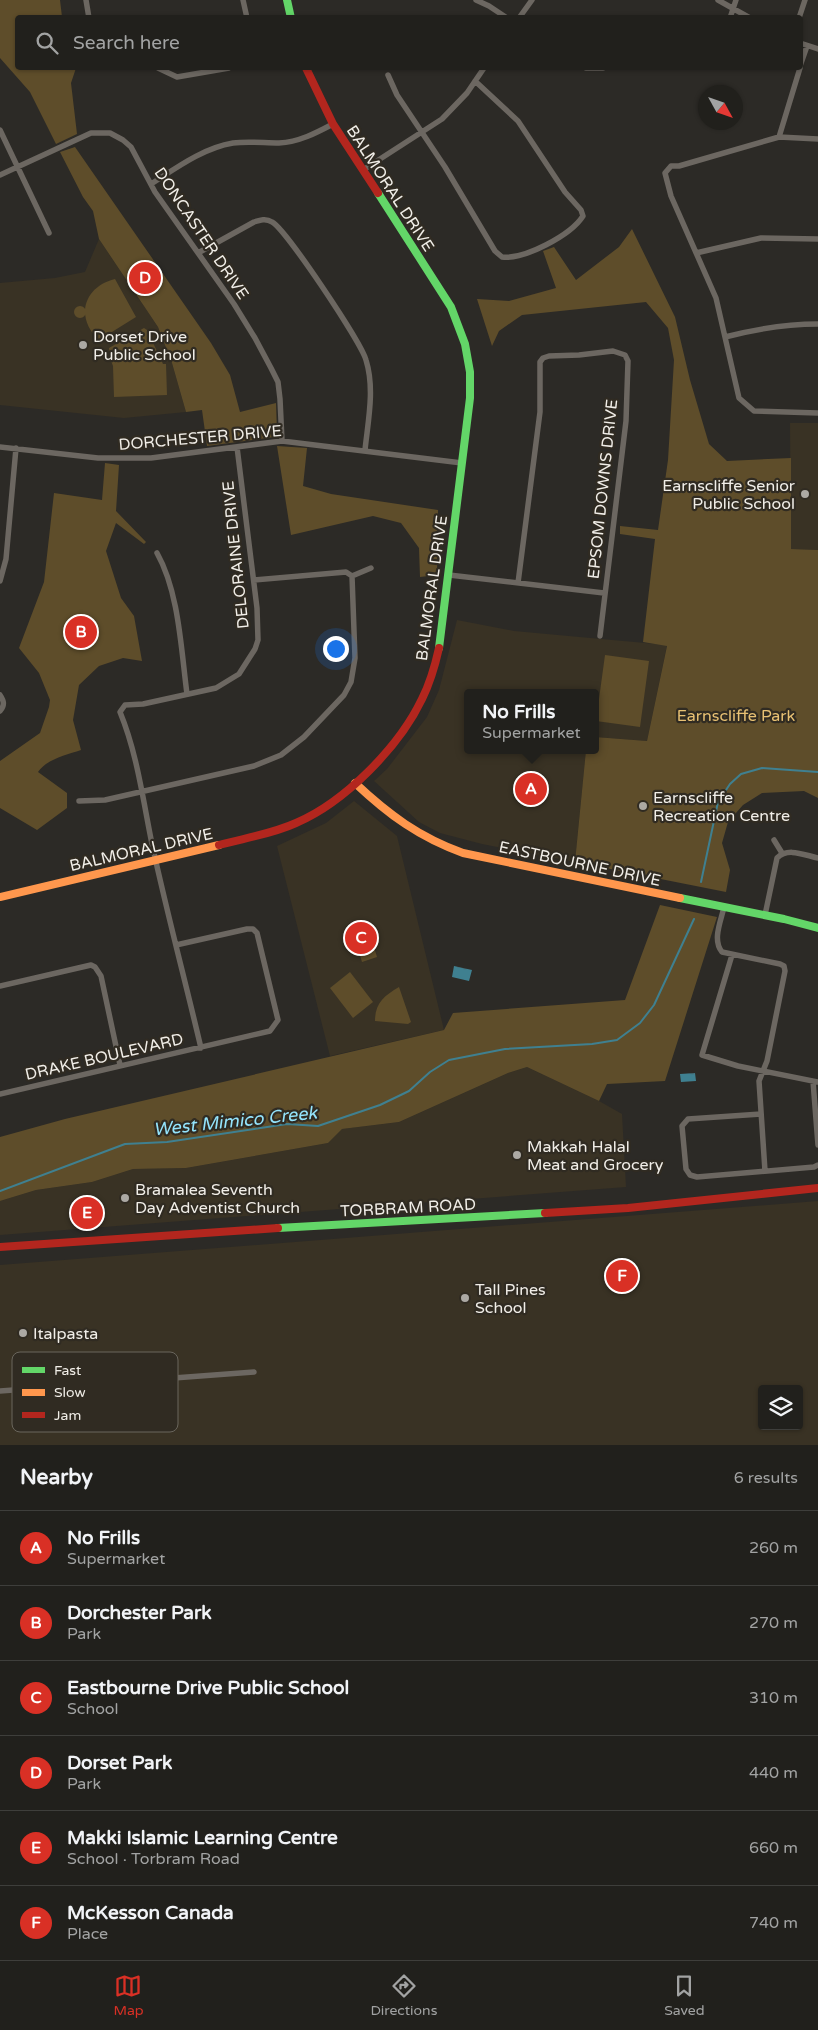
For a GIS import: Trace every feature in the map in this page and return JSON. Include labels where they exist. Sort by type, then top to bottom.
[{"type":"street","points":[[86,0],[88,15]]},
{"type":"street","points":[[243,0],[246,15]]},
{"type":"street","points":[[287,0],[290,15]]},
{"type":"street","points":[[476,0],[502,15]]},
{"type":"street","points":[[521,15],[532,0]]},
{"type":"street","points":[[718,0],[745,15]]},
{"type":"street","points":[[731,15],[736,0]]},
{"type":"street","points":[[800,15],[805,0]]},
{"type":"street","points":[[804,44],[818,49]]},
{"type":"street","points":[[162,70],[177,77],[217,70]]},
{"type":"street","name":"BALMORAL DRIVE","points":[[0,897],[280,830],[298,823],[325,808],[355,782],[399,736],[412,719],[429,685],[440,644],[470,398],[470,372],[465,344],[459,324],[440,288],[333,124],[307,70]]},
{"type":"street","points":[[363,170],[442,119],[454,108],[483,70]]},
{"type":"street","points":[[779,137],[799,70]]},
{"type":"street","points":[[388,75],[397,95],[445,167],[495,251],[502,258],[516,257],[543,247],[576,226],[582,216],[581,210],[565,192],[518,121],[475,81]]},
{"type":"street","points":[[151,184],[198,156],[216,148],[234,143],[295,141],[307,138],[333,124]]},
{"type":"street","points":[[0,130],[49,233]]},
{"type":"street","name":"DONCASTER DRIVE","points":[[0,175],[91,133],[110,133],[131,147],[151,184],[255,338],[278,382],[282,441]]},
{"type":"street","points":[[818,139],[779,137],[679,166],[671,166],[665,173],[671,196],[716,298],[739,398],[744,404],[759,412],[818,413]]},
{"type":"street","points":[[198,253],[254,222],[263,219],[271,221],[284,232],[361,347],[366,358],[371,392],[365,450]]},
{"type":"street","points":[[696,253],[761,238],[818,239]]},
{"type":"street","points":[[725,337],[765,327],[818,324]]},
{"type":"street","name":"EPSOM DOWNS DRIVE","points":[[518,583],[540,412],[540,362],[543,358],[549,356],[613,351],[625,355],[628,361],[626,421],[600,636]]},
{"type":"street","name":"DORCHESTER DRIVE","points":[[0,447],[98,458],[130,459],[282,441],[462,463]]},
{"type":"street","name":"DELORAINE DRIVE","points":[[156,860],[142,792],[125,723],[120,712],[125,705],[143,704],[216,688],[228,682],[239,674],[248,661],[258,640],[254,580],[237,447]]},
{"type":"street","points":[[0,581],[6,559],[16,448]]},
{"type":"street","points":[[157,553],[165,568],[175,607],[187,694]]},
{"type":"street","points":[[352,576],[372,568]]},
{"type":"street","points":[[254,580],[346,572],[352,576]]},
{"type":"street","points":[[449,575],[604,593]]},
{"type":"street","points":[[79,801],[105,800],[267,762],[292,748],[344,695],[350,682],[354,666],[352,576]]},
{"type":"street","points":[[0,695],[4,701],[4,706],[0,711]]},
{"type":"street","name":"EASTBOURNE DRIVE","points":[[355,782],[406,827],[428,840],[447,848],[765,915],[818,928]]},
{"type":"street","points":[[774,840],[782,853]]},
{"type":"street","points":[[765,915],[777,858],[782,853],[788,851],[818,858]]},
{"type":"street","name":"DRAKE BOULEVARD","points":[[0,1094],[201,1048],[156,860]]},
{"type":"street","points":[[0,891],[20,891]]},
{"type":"street","points":[[724,907],[717,940],[717,946],[722,952],[780,964],[784,966],[785,971],[767,1061],[762,1070],[759,1084],[765,1171]]},
{"type":"street","points":[[176,945],[247,929],[253,929],[259,938],[278,1020],[275,1026],[270,1031],[201,1048]]},
{"type":"street","points":[[732,955],[702,1055],[738,1066],[816,1082],[818,1145]]},
{"type":"street","points":[[0,986],[91,965],[95,967],[101,976],[120,1065]]},
{"type":"street","points":[[762,1114],[688,1119],[682,1126],[686,1170],[690,1175],[697,1177],[814,1167],[818,1165]]},
{"type":"street","name":"TORBRAM ROAD","points":[[0,1247],[174,1234],[628,1208],[818,1187]]},
{"type":"street","points":[[178,1378],[254,1372]]},
{"type":"shaded area","name":"Dorset Drive Public School","points":[[99,239],[158,327],[172,363],[186,412],[124,418],[0,405],[0,283],[55,278],[85,272]]},
{"type":"shaded area","name":"Earnscliffe Senior Public School","points":[[790,423],[818,423],[818,550],[791,549]]},
{"type":"shaded area","points":[[457,620],[514,631],[667,645],[647,741],[599,737],[599,689],[464,689],[464,754],[586,754],[575,862],[482,844],[440,833],[419,822],[374,781],[387,769],[427,717],[439,690]]},
{"type":"shaded area","points":[[354,801],[397,836],[444,1030],[330,1056],[277,846],[326,823]]},
{"type":"shaded area","points":[[527,1067],[622,1114],[626,1187],[0,1235],[0,1201],[36,1190],[92,1182],[133,1169],[186,1168],[328,1143],[342,1129],[399,1122],[508,1073]]},
{"type":"shaded area","points":[[818,1201],[818,1445],[0,1445],[0,1265]]},
{"type":"green space","points":[[0,0],[60,0],[62,15],[15,15],[15,70],[75,70],[71,83],[77,134],[56,144],[30,92],[0,58]]},
{"type":"green space","points":[[75,147],[211,343],[230,375],[240,412],[276,403],[277,433],[274,437],[207,446],[202,410],[186,412],[172,363],[158,327],[99,239],[93,211],[83,197],[60,152]]},
{"type":"green space","name":"Earnscliffe Park","points":[[632,229],[675,317],[690,380],[709,444],[727,461],[791,458],[791,549],[818,550],[818,798],[804,791],[762,793],[743,805],[728,822],[722,843],[730,870],[726,892],[575,862],[586,754],[599,754],[599,737],[647,741],[667,646],[643,642],[655,539],[620,534],[620,526],[658,530],[668,460],[674,360],[668,328],[646,302],[522,315],[499,331],[492,346],[477,299],[509,301],[556,288],[543,251],[554,247],[576,280],[619,247]]},
{"type":"green space","points":[[115,279],[136,317],[99,340],[91,331],[87,322],[86,304],[96,289],[104,283]]},
{"type":"green space","points":[[78,306],[82,306],[86,312],[82,318],[78,318],[74,314],[74,310]]},
{"type":"green space","points":[[144,328],[147,330],[163,364],[166,364],[167,395],[114,397],[113,366],[109,348]]},
{"type":"green space","points":[[277,446],[307,448],[303,486],[331,494],[438,510],[437,575],[420,577],[419,548],[401,523],[373,516],[291,535]]},
{"type":"green space","points":[[105,463],[119,465],[116,511],[146,542],[144,544],[116,523],[106,551],[121,598],[134,616],[142,661],[123,658],[99,666],[79,685],[73,720],[81,750],[46,764],[38,772],[67,793],[67,808],[37,830],[0,808],[0,761],[40,733],[50,700],[39,673],[19,648],[44,582],[54,493],[102,500]]},
{"type":"green space","points":[[605,655],[649,661],[640,727],[599,721],[599,699]]},
{"type":"green space","points":[[660,905],[717,917],[665,1081],[607,1084],[599,1101],[527,1067],[508,1073],[399,1122],[342,1129],[328,1143],[186,1168],[133,1169],[92,1182],[36,1190],[0,1201],[0,1137],[65,1119],[444,1030],[453,1013],[625,1000]]},
{"type":"green space","points":[[373,944],[377,957],[362,962],[358,949]]},
{"type":"green space","points":[[350,972],[373,1002],[353,1018],[330,988]]},
{"type":"green space","points":[[399,987],[411,1022],[408,1024],[375,1021],[375,1015],[381,1001]]},
{"type":"water","points":[[454,966],[472,970],[469,981],[452,977]]},
{"type":"water","points":[[695,1073],[696,1081],[681,1082],[680,1074]]},
{"type":"waterway","name":"West Mimico Creek","points":[[701,882],[718,802],[730,784],[741,774],[762,768],[818,772]]},
{"type":"waterway","name":"West Mimico Creek","points":[[0,1191],[125,1144],[167,1142],[287,1124],[318,1126],[380,1105],[409,1091],[430,1072],[449,1060],[505,1049],[592,1044],[617,1040],[640,1023],[654,1005],[694,919]]},
{"type":"traffic: fast","points":[[287,0],[290,15]]},
{"type":"traffic: fast","points":[[378,193],[451,307],[465,344],[470,372],[470,398],[439,648]]},
{"type":"traffic: fast","points":[[680,898],[784,919],[818,928]]},
{"type":"traffic: fast","points":[[278,1228],[545,1213]]},
{"type":"traffic: slow","points":[[355,783],[405,824],[432,840],[463,853],[680,898]]},
{"type":"traffic: slow","points":[[0,897],[219,845]]},
{"type":"traffic: jam","points":[[307,70],[333,124],[378,193]]},
{"type":"traffic: jam","points":[[219,845],[287,827],[315,814],[333,802],[369,771],[400,736],[412,717],[427,687],[439,648]]},
{"type":"traffic: jam","points":[[545,1213],[628,1208],[818,1188]]},
{"type":"traffic: jam","points":[[0,1247],[278,1228]]},
{"type":"place","name":"Dorset Park","points":[[145,278]]},
{"type":"place","name":"Dorset Drive Public School","points":[[83,345]]},
{"type":"place","name":"Earnscliffe Senior Public School","points":[[805,494]]},
{"type":"place","name":"Dorchester Park","points":[[81,632]]},
{"type":"place","name":"No Frills","points":[[531,789]]},
{"type":"place","name":"Earnscliffe Recreation Centre","points":[[643,806]]},
{"type":"place","name":"Eastbourne Drive Public School","points":[[361,938]]},
{"type":"place","name":"Makkah Halal Meat and Grocery","points":[[517,1155]]},
{"type":"place","name":"Bramalea Seventh Day Adventist Church","points":[[125,1198]]},
{"type":"place","name":"Makki Islamic Learning Centre","points":[[87,1213]]},
{"type":"place","name":"McKesson Canada","points":[[622,1276]]},
{"type":"place","name":"Tall Pines School","points":[[465,1298]]},
{"type":"place","name":"Italpasta","points":[[23,1333]]}]
